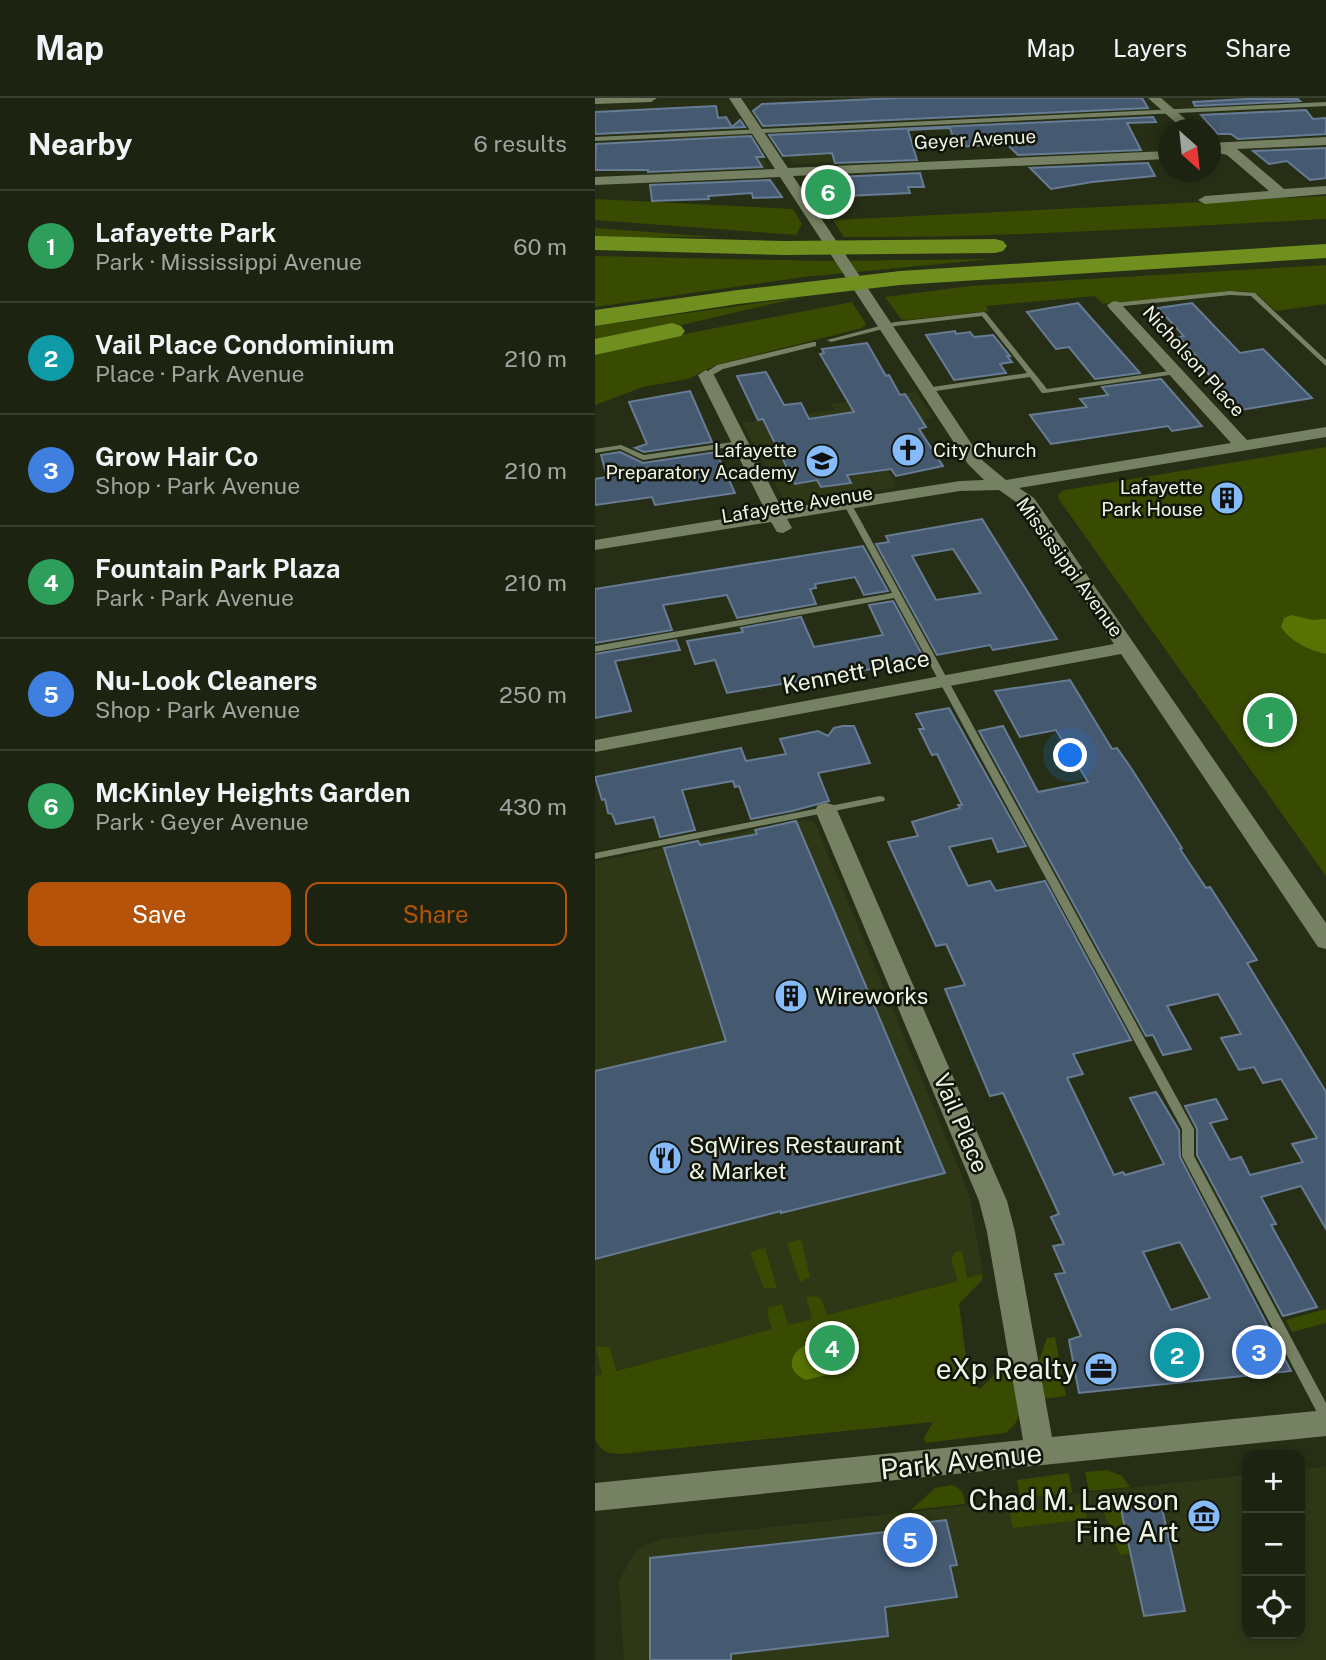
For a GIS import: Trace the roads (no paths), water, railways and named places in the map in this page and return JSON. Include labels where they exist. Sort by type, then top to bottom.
[{"type":"highway","points":[[595,224],[957,247]]},
{"type":"highway","points":[[595,253],[926,256],[1326,231]]},
{"type":"highway","points":[[1080,244],[1174,240]]},
{"type":"highway","points":[[595,243],[784,248],[1020,245]]},
{"type":"highway","points":[[595,318],[816,287],[1036,268],[1326,251]]},
{"type":"highway","points":[[595,348],[799,303],[1036,268]]},
{"type":"street","points":[[595,100],[650,98]]},
{"type":"street","name":"Mississippi Avenue","points":[[735,98],[981,469],[1028,502],[1326,941]]},
{"type":"street","points":[[1154,98],[1179,119]]},
{"type":"street","points":[[1221,147],[1326,141]]},
{"type":"street","points":[[1221,150],[1233,152],[1326,147]]},
{"type":"street","name":"Geyer Avenue","points":[[784,172],[800,167],[1158,149]]},
{"type":"street","points":[[1233,152],[1282,195]]},
{"type":"street","name":"Geyer Avenue","points":[[595,181],[1158,155]]},
{"type":"street","points":[[1205,200],[1326,190]]},
{"type":"street","name":"Nicholson Place","points":[[1114,305],[1243,446]]},
{"type":"street","points":[[706,375],[780,522]]},
{"type":"street","name":"Lafayette Avenue","points":[[595,558],[780,522],[851,510],[968,497],[1005,485],[1326,432]]},
{"type":"street","name":"Lafayette Avenue","points":[[595,545],[780,522]]},
{"type":"street","name":"Kennett Place","points":[[595,746],[1126,647]]},
{"type":"street","name":"Vail Place","points":[[827,810],[993,1201],[1040,1453]]},
{"type":"street","name":"Park Avenue","points":[[595,1497],[1326,1423]]},
{"type":"lane","points":[[595,139],[1326,104]]},
{"type":"lane","points":[[1114,305],[1230,293],[1253,295],[1326,364]]},
{"type":"lane","points":[[831,340],[887,326],[984,314],[1045,391],[1175,372]]},
{"type":"lane","points":[[706,375],[720,367],[813,344]]},
{"type":"lane","points":[[929,390],[1033,375]]},
{"type":"lane","points":[[595,451],[621,447],[643,458],[740,443]]},
{"type":"lane","points":[[851,510],[1188,1129],[1188,1156],[1326,1416]]},
{"type":"lane","points":[[595,649],[898,595]]},
{"type":"lane","points":[[595,856],[880,799]]},
{"type":"place","name":"McKinley Heights Garden","points":[[828,192]]},
{"type":"place","name":"City Church","points":[[908,450]]},
{"type":"place","name":"Lafayette Preparatory Academy","points":[[822,461]]},
{"type":"place","name":"Lafayette Park House","points":[[1227,498]]},
{"type":"place","name":"Lafayette Park","points":[[1270,720]]},
{"type":"place","name":"Wireworks","points":[[791,996]]},
{"type":"place","name":"SqWires Restaurant & Market","points":[[665,1158]]},
{"type":"place","name":"Fountain Park Plaza","points":[[832,1348]]},
{"type":"place","name":"Grow Hair Co","points":[[1259,1352]]},
{"type":"place","name":"Vail Place Condominium","points":[[1177,1355]]},
{"type":"place","name":"eXp Realty","points":[[1101,1369]]},
{"type":"place","name":"Chad M. Lawson Fine Art","points":[[1204,1516]]},
{"type":"place","name":"Nu-Look Cleaners","points":[[910,1540]]}]
